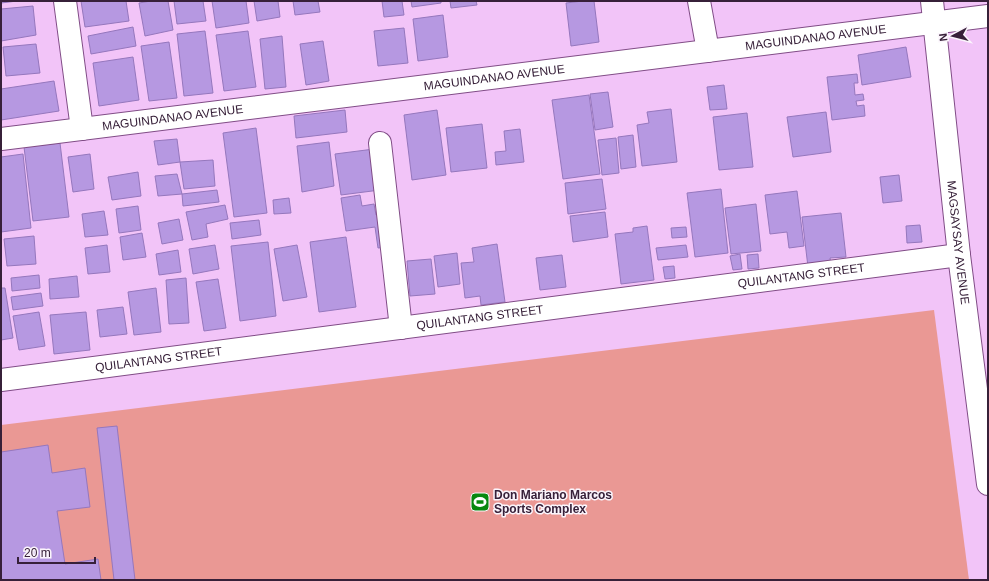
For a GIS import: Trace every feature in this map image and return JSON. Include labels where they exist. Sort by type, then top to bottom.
[{"type":"street","points":[[65,1],[82,129]]},
{"type":"street","points":[[699,1],[708,51]]},
{"type":"street","name":"MAGSAYSAY AVENUE","points":[[932,1],[959,255],[983,405],[988,484]]},
{"type":"street","name":"MAGUINDANAO AVENUE","points":[[1,139],[988,16]]},
{"type":"street","points":[[380,143],[401,328]]},
{"type":"street","name":"QUILANTANG STREET","points":[[1,380],[959,255]]},
{"type":"shaded area","name":"Don Mariano Marcos Sports Complex","points":[[934,310],[969,580],[1,580],[1,425]]},
{"type":"building","points":[[1,1],[17,1],[1,3]]},
{"type":"building","points":[[81,1],[126,1],[129,21],[85,27]]},
{"type":"building","points":[[168,1],[173,30],[145,36],[139,3]]},
{"type":"building","points":[[174,1],[203,1],[206,21],[177,24]]},
{"type":"building","points":[[212,1],[246,1],[249,23],[216,28]]},
{"type":"building","points":[[254,1],[278,1],[280,17],[257,21]]},
{"type":"building","points":[[293,1],[318,1],[320,12],[295,15]]},
{"type":"building","points":[[382,1],[402,1],[404,15],[384,17]]},
{"type":"building","points":[[411,1],[441,1],[441,3],[412,7]]},
{"type":"building","points":[[450,1],[476,1],[477,5],[451,8]]},
{"type":"building","points":[[594,1],[599,42],[571,46],[566,3]]},
{"type":"building","points":[[33,6],[36,35],[1,41],[1,9]]},
{"type":"building","points":[[443,15],[448,57],[418,61],[413,19]]},
{"type":"building","points":[[133,27],[136,46],[91,54],[88,36]]},
{"type":"building","points":[[404,28],[408,63],[378,66],[374,31]]},
{"type":"building","points":[[205,31],[213,93],[184,96],[177,34]]},
{"type":"building","points":[[248,31],[256,87],[224,91],[216,35]]},
{"type":"building","points":[[282,36],[286,87],[265,89],[260,39]]},
{"type":"building","points":[[323,41],[329,81],[306,85],[300,44]]},
{"type":"building","points":[[169,42],[177,98],[149,101],[141,46]]},
{"type":"building","points":[[36,44],[40,73],[6,76],[3,47]]},
{"type":"building","points":[[906,47],[911,77],[862,85],[858,55]]},
{"type":"building","points":[[133,57],[139,100],[99,106],[93,63]]},
{"type":"building","points":[[857,74],[858,83],[854,83],[855,95],[863,94],[864,100],[856,101],[857,106],[864,105],[865,116],[832,120],[827,77]]},
{"type":"building","points":[[54,81],[59,111],[1,120],[1,89]]},
{"type":"building","points":[[724,85],[727,109],[710,110],[707,87]]},
{"type":"building","points":[[608,92],[613,127],[595,130],[590,94]]},
{"type":"building","points":[[589,95],[600,174],[563,179],[552,100]]},
{"type":"building","points":[[671,109],[677,162],[642,166],[637,125],[649,123],[647,112]]},
{"type":"building","points":[[345,110],[347,132],[296,138],[294,116]]},
{"type":"building","points":[[437,110],[446,175],[412,180],[404,115]]},
{"type":"building","points":[[826,112],[831,152],[793,157],[787,117]]},
{"type":"building","points":[[747,113],[753,167],[719,170],[713,117]]},
{"type":"building","points":[[482,124],[487,168],[451,172],[446,128]]},
{"type":"building","points":[[256,128],[267,213],[234,217],[223,133]]},
{"type":"building","points":[[520,129],[524,162],[496,165],[495,152],[506,151],[504,131]]},
{"type":"building","points":[[633,135],[636,167],[621,169],[618,137]]},
{"type":"building","points":[[616,138],[619,173],[602,175],[598,140]]},
{"type":"building","points":[[177,139],[180,162],[158,165],[154,141]]},
{"type":"building","points":[[329,142],[334,186],[302,192],[297,146]]},
{"type":"building","points":[[60,143],[69,217],[33,221],[24,147]]},
{"type":"building","points":[[374,149],[380,190],[341,195],[335,154]]},
{"type":"building","points":[[23,154],[31,228],[1,232],[1,157]]},
{"type":"building","points":[[90,154],[94,189],[73,192],[68,157]]},
{"type":"building","points":[[213,160],[215,186],[184,189],[180,162]]},
{"type":"building","points":[[138,172],[141,196],[112,200],[108,177]]},
{"type":"building","points":[[177,174],[182,194],[158,196],[155,176]]},
{"type":"building","points":[[899,175],[902,201],[883,203],[880,177]]},
{"type":"building","points":[[602,179],[606,209],[568,214],[565,183]]},
{"type":"building","points":[[721,189],[728,253],[695,257],[687,193]]},
{"type":"building","points":[[217,190],[219,202],[183,206],[182,194]]},
{"type":"building","points":[[797,191],[804,246],[789,248],[787,232],[770,234],[765,195]]},
{"type":"building","points":[[360,195],[362,206],[374,204],[376,215],[383,214],[388,247],[378,248],[375,227],[346,231],[341,198]]},
{"type":"building","points":[[289,198],[291,213],[274,214],[273,200]]},
{"type":"building","points":[[756,204],[761,251],[731,254],[725,208]]},
{"type":"building","points":[[225,205],[228,219],[206,224],[208,237],[192,240],[186,212]]},
{"type":"building","points":[[138,206],[141,230],[119,233],[116,209]]},
{"type":"building","points":[[104,211],[108,235],[85,237],[82,214]]},
{"type":"building","points":[[605,212],[608,237],[573,242],[570,216]]},
{"type":"building","points":[[841,213],[846,257],[830,258],[831,265],[808,267],[802,217]]},
{"type":"building","points":[[179,219],[183,240],[162,244],[158,223]]},
{"type":"building","points":[[259,220],[261,235],[232,239],[230,223]]},
{"type":"building","points":[[920,225],[922,242],[907,243],[906,226]]},
{"type":"building","points":[[647,226],[654,280],[621,284],[615,234],[633,232],[633,228]]},
{"type":"building","points":[[686,227],[687,237],[672,238],[671,228]]},
{"type":"building","points":[[142,233],[146,257],[123,260],[120,237]]},
{"type":"building","points":[[34,236],[36,264],[7,266],[4,239]]},
{"type":"building","points":[[346,237],[356,307],[319,312],[310,242]]},
{"type":"building","points":[[268,242],[276,316],[240,321],[231,246]]},
{"type":"building","points":[[497,244],[505,302],[481,305],[480,296],[465,298],[461,263],[474,262],[472,248]]},
{"type":"building","points":[[107,245],[110,272],[88,274],[85,248]]},
{"type":"building","points":[[215,245],[219,269],[193,274],[189,249]]},
{"type":"building","points":[[297,245],[307,297],[283,301],[274,249]]},
{"type":"building","points":[[686,245],[688,257],[658,260],[656,248]]},
{"type":"building","points":[[178,250],[181,272],[159,275],[156,254]]},
{"type":"building","points":[[457,253],[460,284],[438,287],[434,256]]},
{"type":"building","points":[[740,254],[742,269],[733,270],[730,256]]},
{"type":"building","points":[[758,254],[759,268],[748,269],[747,255]]},
{"type":"building","points":[[562,255],[566,287],[540,290],[536,258]]},
{"type":"building","points":[[431,259],[435,294],[410,296],[407,261]]},
{"type":"building","points":[[674,266],[675,278],[665,279],[663,267]]},
{"type":"building","points":[[39,275],[40,288],[12,291],[11,278]]},
{"type":"building","points":[[77,276],[79,297],[50,299],[49,279]]},
{"type":"building","points":[[186,278],[189,323],[169,324],[166,280]]},
{"type":"building","points":[[218,279],[226,328],[204,331],[196,282]]},
{"type":"building","points":[[1,288],[5,288],[13,338],[1,340]]},
{"type":"building","points":[[156,288],[161,332],[134,335],[128,292]]},
{"type":"building","points":[[41,293],[43,306],[13,310],[11,297]]},
{"type":"building","points":[[123,307],[127,334],[100,337],[97,310]]},
{"type":"building","points":[[39,312],[45,346],[19,350],[13,316]]},
{"type":"building","points":[[86,312],[90,350],[54,354],[50,315]]},
{"type":"building","points":[[117,426],[135,580],[114,580],[97,428]]},
{"type":"building","points":[[48,445],[52,473],[85,468],[90,507],[57,511],[65,564],[98,559],[101,580],[1,580],[1,452]]},
{"type":"place","name":"Don Mariano Marcos Sports Complex","points":[[480,502]]}]
